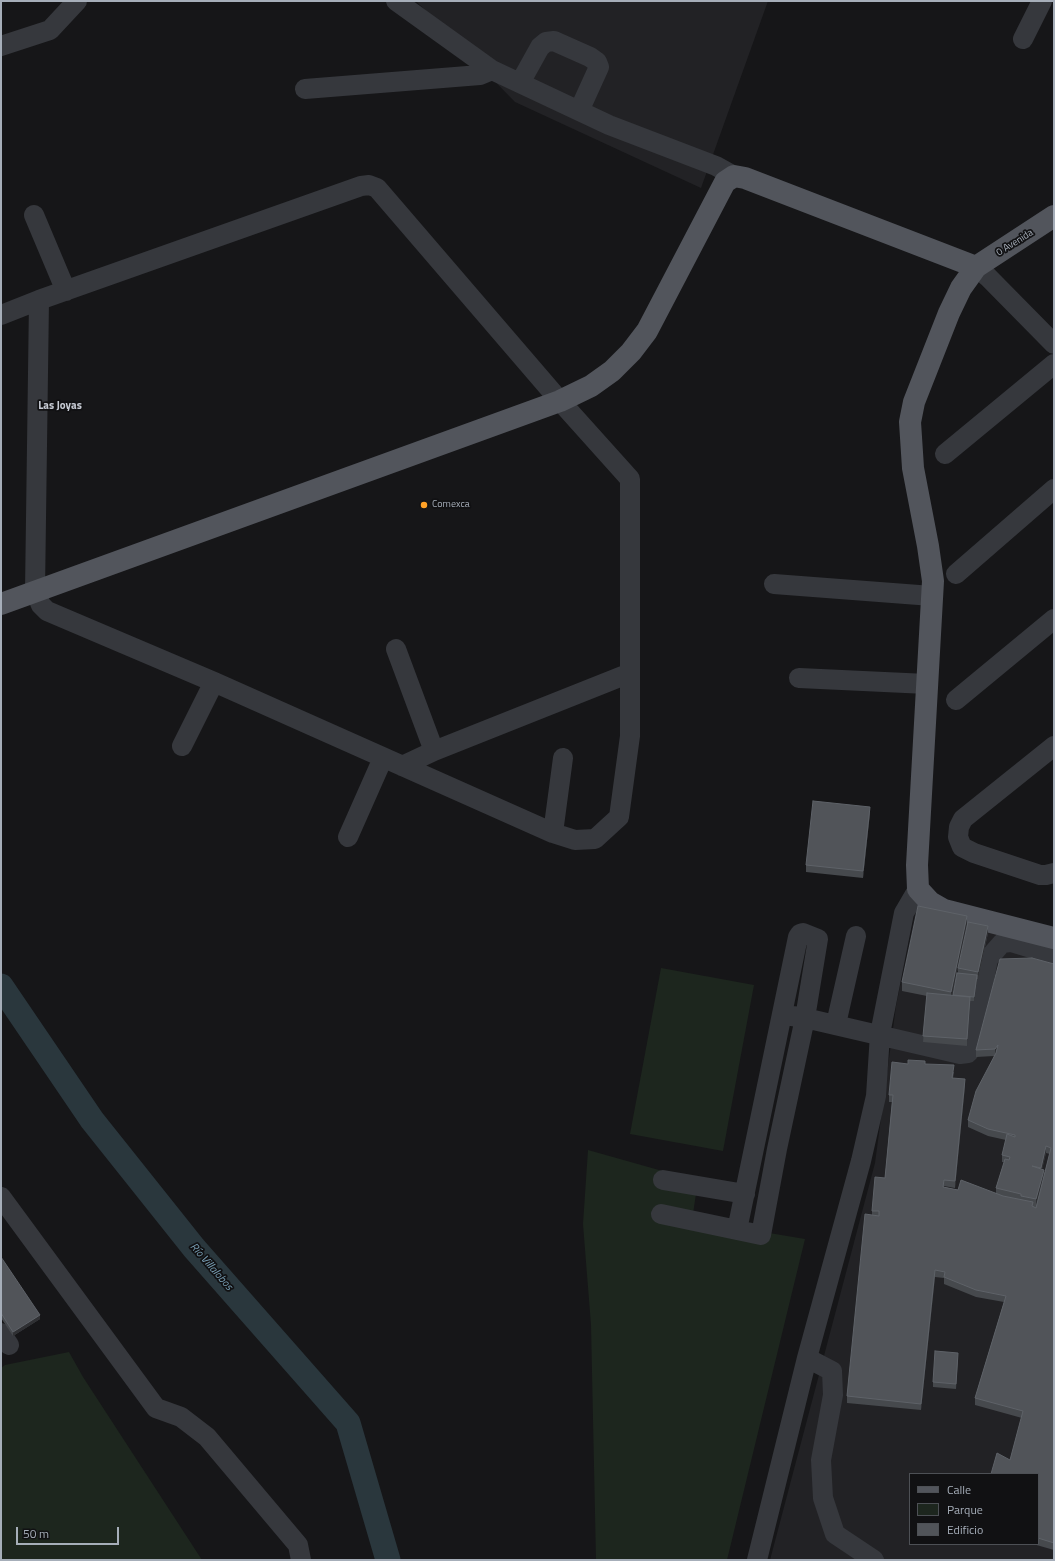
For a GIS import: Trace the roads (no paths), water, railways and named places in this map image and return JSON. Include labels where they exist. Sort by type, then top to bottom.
[{"type":"main road","points":[[1,604],[560,401],[591,386],[612,371],[631,352],[647,332],[725,182],[734,176],[745,178],[976,267],[961,288],[949,313],[914,402],[910,422],[913,468],[933,580],[917,865],[918,889],[930,902],[944,910],[1054,938]]},
{"type":"main road","name":"0 Avenida","points":[[976,267],[1054,216]]},
{"type":"street","points":[[1,46],[50,30],[77,1]]},
{"type":"street","points":[[396,1],[492,70],[609,125],[716,166],[734,176]]},
{"type":"street","points":[[1024,38],[1042,1]]},
{"type":"street","points":[[520,83],[540,47],[546,42],[554,41],[590,57],[597,62],[599,67],[579,111]]},
{"type":"street","points":[[305,89],[480,75],[492,70]]},
{"type":"street","points":[[1,315],[39,300],[361,186],[369,185],[377,188],[560,401],[630,479],[630,736],[619,817],[595,840],[575,840],[553,833],[214,682],[48,611],[41,605],[35,591],[39,300]]},
{"type":"street","points":[[34,215],[66,291]]},
{"type":"street","points":[[976,267],[988,277],[1054,344]]},
{"type":"street","points":[[945,454],[1054,364]]},
{"type":"street","points":[[956,574],[1054,489]]},
{"type":"street","points":[[774,584],[932,596]]},
{"type":"street","points":[[956,700],[1054,619]]},
{"type":"street","points":[[396,649],[434,751]]},
{"type":"street","points":[[402,766],[434,751],[630,673]]},
{"type":"street","points":[[799,678],[927,684]]},
{"type":"street","points":[[182,746],[214,682]]},
{"type":"street","points":[[1054,746],[963,819],[959,824],[958,837],[962,847],[974,853],[1040,875],[1054,873]]},
{"type":"street","points":[[348,837],[383,758]]},
{"type":"street","points":[[553,833],[563,758]]},
{"type":"street","points":[[757,1560],[806,1358],[861,1162],[876,1096],[880,1034],[904,913],[918,889]]},
{"type":"street","points":[[661,1214],[737,1230],[761,1235],[777,1149],[805,1018],[818,939],[803,933],[798,937],[737,1230]]},
{"type":"street","points":[[836,1024],[856,936]]},
{"type":"street","points":[[783,1014],[836,1024],[960,1054],[968,1053],[971,1049],[988,959],[1002,943],[1011,942],[1054,955]]},
{"type":"street","points":[[755,1146],[777,1149]]},
{"type":"street","points":[[663,1180],[745,1194]]},
{"type":"street","points":[[1,1197],[156,1408],[182,1417],[207,1437],[298,1545],[301,1560]]},
{"type":"street","points":[[806,1358],[832,1371],[833,1395],[821,1460],[823,1498],[835,1534],[874,1560]]},
{"type":"waterway","name":"Río Villalobos","points":[[1,986],[92,1120],[194,1248],[348,1423],[388,1560]]},
{"type":"place","name":"Comexca","points":[[424,505]]},
{"type":"district","name":"Las Joyas","points":[[60,406]]}]
